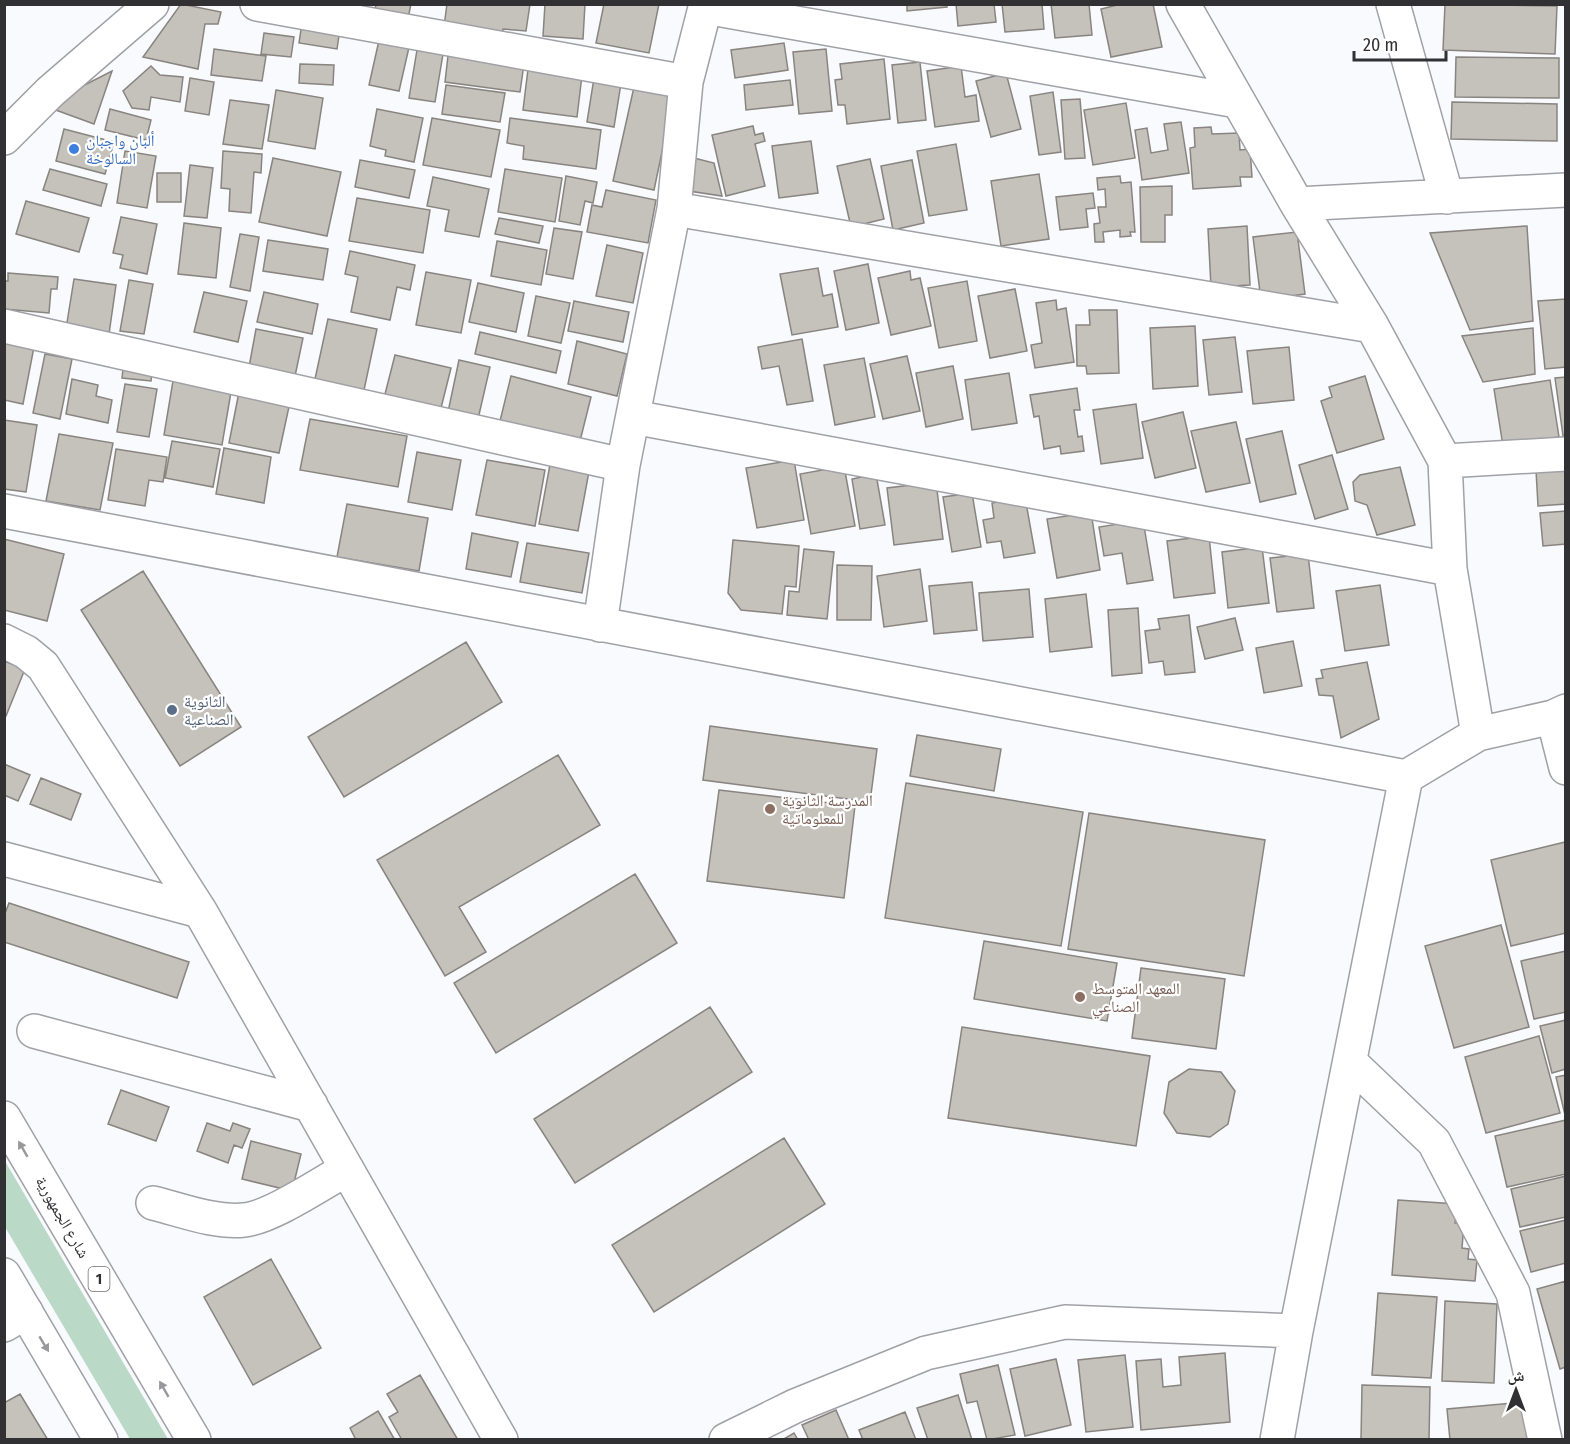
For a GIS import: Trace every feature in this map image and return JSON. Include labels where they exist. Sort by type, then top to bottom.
[{"type":"street","points":[[4,138],[50,92],[152,4]]},
{"type":"street","points":[[257,4],[686,82]]},
{"type":"street","points":[[1183,4],[1297,204],[1372,326],[1445,460],[1450,569],[1478,734]]},
{"type":"street","points":[[1393,4],[1447,197]]},
{"type":"street","points":[[600,625],[623,465],[674,209],[686,82],[706,6],[1238,101]]},
{"type":"street","points":[[1297,204],[1566,190]]},
{"type":"street","points":[[674,209],[1372,326]]},
{"type":"street","points":[[4,326],[623,465]]},
{"type":"street","points":[[633,417],[1450,569]]},
{"type":"street","points":[[1445,460],[1566,454]]},
{"type":"street","points":[[4,511],[1406,777],[1478,734],[1559,714],[1566,768]]},
{"type":"street","points":[[4,641],[26,652],[43,666],[200,911],[501,1440]]},
{"type":"street","points":[[1277,1440],[1296,1331],[1406,777]]},
{"type":"street","points":[[4,859],[200,911]]},
{"type":"street","points":[[34,1031],[311,1105]]},
{"type":"street","points":[[1350,1062],[1434,1142],[1513,1293],[1545,1440]]},
{"type":"street","name":"شارع الجمهورية","points":[[4,1118],[194,1440]]},
{"type":"street","points":[[153,1203],[214,1219],[245,1220],[269,1213],[347,1169]]},
{"type":"street","points":[[4,1275],[15,1318],[101,1440]]},
{"type":"street","points":[[726,1440],[795,1406],[927,1353],[1065,1322],[1296,1331]]},
{"type":"green space","points":[[5,1161],[168,1439],[130,1439],[5,1227]]},
{"type":"building","points":[[181,4],[221,12],[218,24],[205,24],[198,69],[143,57]]},
{"type":"building","points":[[376,4],[411,4],[406,28],[373,22]]},
{"type":"building","points":[[447,4],[530,4],[526,31],[503,29],[501,41],[443,34]]},
{"type":"building","points":[[545,4],[585,4],[583,39],[543,36]]},
{"type":"building","points":[[604,4],[659,4],[649,53],[596,43]]},
{"type":"building","points":[[907,4],[947,4],[947,7],[907,11]]},
{"type":"building","points":[[956,4],[994,4],[996,22],[958,26]]},
{"type":"building","points":[[1002,4],[1042,4],[1044,29],[1005,32]]},
{"type":"building","points":[[1051,4],[1089,4],[1092,35],[1055,38]]},
{"type":"building","points":[[1121,4],[1153,4],[1162,47],[1111,57],[1101,9]]},
{"type":"building","points":[[1445,4],[1557,6],[1555,54],[1443,50]]},
{"type":"building","points":[[303,16],[341,22],[337,49],[299,43]]},
{"type":"building","points":[[264,33],[294,37],[291,57],[261,54]]},
{"type":"building","points":[[380,36],[410,43],[399,91],[369,85]]},
{"type":"building","points":[[784,43],[788,70],[735,78],[731,50]]},
{"type":"building","points":[[418,44],[444,48],[435,102],[409,98]]},
{"type":"building","points":[[449,47],[525,57],[520,92],[445,82]]},
{"type":"building","points":[[214,49],[266,56],[262,81],[211,75]]},
{"type":"building","points":[[826,49],[832,111],[799,114],[793,52]]},
{"type":"building","points":[[1456,57],[1559,58],[1559,98],[1455,97]]},
{"type":"building","points":[[884,59],[890,119],[847,124],[845,105],[838,105],[835,80],[842,79],[840,64]]},
{"type":"building","points":[[529,61],[583,67],[577,117],[523,110]]},
{"type":"building","points":[[920,62],[926,120],[898,123],[892,65]]},
{"type":"building","points":[[300,64],[334,65],[333,85],[299,83]]},
{"type":"building","points":[[151,66],[160,75],[183,77],[180,102],[151,97],[149,110],[132,108],[123,91]]},
{"type":"building","points":[[961,66],[965,97],[976,95],[979,121],[935,127],[927,71]]},
{"type":"building","points":[[112,71],[94,124],[53,109],[59,98]]},
{"type":"building","points":[[595,72],[622,77],[614,127],[587,122]]},
{"type":"building","points":[[1006,73],[1021,129],[991,137],[976,81]]},
{"type":"building","points":[[190,78],[214,82],[209,115],[185,111]]},
{"type":"building","points":[[790,80],[793,105],[746,110],[744,85]]},
{"type":"building","points":[[446,85],[505,93],[500,122],[442,114]]},
{"type":"building","points":[[634,87],[674,95],[654,190],[613,181]]},
{"type":"building","points":[[276,90],[323,98],[315,149],[268,141]]},
{"type":"building","points":[[1053,92],[1061,152],[1039,155],[1030,96]]},
{"type":"building","points":[[1080,99],[1085,158],[1065,159],[1061,100]]},
{"type":"building","points":[[230,100],[269,105],[262,149],[223,144]]},
{"type":"building","points":[[1452,102],[1557,104],[1557,141],[1451,139]]},
{"type":"building","points":[[1126,103],[1135,158],[1093,165],[1084,110]]},
{"type":"building","points":[[110,109],[151,120],[146,140],[105,130]]},
{"type":"building","points":[[377,109],[423,118],[414,162],[385,156],[386,150],[370,146]]},
{"type":"building","points":[[432,118],[500,130],[491,177],[423,165]]},
{"type":"building","points":[[510,118],[601,130],[596,169],[523,159],[524,146],[507,143]]},
{"type":"building","points":[[1181,122],[1189,173],[1142,180],[1135,130],[1147,128],[1151,153],[1168,150],[1164,124]]},
{"type":"building","points":[[753,126],[755,135],[763,133],[765,141],[755,144],[765,186],[726,196],[712,135]]},
{"type":"building","points":[[1211,127],[1212,134],[1239,133],[1240,150],[1250,149],[1252,177],[1240,177],[1241,186],[1193,189],[1190,148],[1195,147],[1194,128]]},
{"type":"building","points":[[64,129],[114,142],[105,174],[56,161]]},
{"type":"building","points":[[811,141],[818,193],[779,198],[772,146]]},
{"type":"building","points":[[956,144],[967,210],[929,216],[917,151]]},
{"type":"building","points":[[125,151],[156,156],[147,208],[117,203]]},
{"type":"building","points":[[223,151],[262,154],[261,173],[254,172],[251,213],[229,211],[230,189],[221,188]]},
{"type":"building","points":[[273,158],[341,172],[327,236],[259,222]]},
{"type":"building","points":[[694,158],[714,163],[722,196],[689,191]]},
{"type":"building","points":[[870,159],[884,219],[851,227],[837,166]]},
{"type":"building","points":[[360,160],[415,170],[409,198],[355,187]]},
{"type":"building","points":[[912,160],[924,223],[893,230],[881,166]]},
{"type":"building","points":[[190,165],[213,168],[207,218],[184,216]]},
{"type":"building","points":[[50,169],[107,184],[101,206],[43,190]]},
{"type":"building","points":[[505,169],[562,178],[555,222],[498,212]]},
{"type":"building","points":[[157,173],[181,173],[181,202],[157,202]]},
{"type":"building","points":[[1039,174],[1049,239],[1001,246],[991,181]]},
{"type":"building","points":[[566,176],[597,182],[593,203],[585,201],[580,225],[559,221]]},
{"type":"building","points":[[1120,176],[1121,183],[1131,182],[1135,232],[1130,232],[1131,236],[1120,237],[1120,230],[1103,232],[1104,242],[1095,242],[1094,224],[1100,223],[1098,207],[1106,207],[1105,189],[1098,190],[1097,178]]},
{"type":"building","points":[[433,177],[489,189],[479,237],[445,231],[449,210],[427,206]]},
{"type":"building","points":[[1172,186],[1172,215],[1165,215],[1165,242],[1141,242],[1140,187]]},
{"type":"building","points":[[606,190],[656,200],[648,243],[587,232],[592,205],[602,207]]},
{"type":"building","points":[[1093,193],[1095,208],[1086,209],[1088,227],[1060,230],[1056,197]]},
{"type":"building","points":[[357,198],[430,210],[423,253],[349,241]]},
{"type":"building","points":[[26,201],[89,218],[79,252],[16,234]]},
{"type":"building","points":[[121,217],[157,224],[147,274],[120,268],[123,255],[113,253]]},
{"type":"building","points":[[499,218],[543,226],[539,243],[495,234]]},
{"type":"building","points":[[184,223],[221,228],[216,278],[178,274]]},
{"type":"building","points":[[1247,226],[1250,285],[1211,287],[1208,229]]},
{"type":"building","points":[[1527,226],[1533,321],[1470,330],[1430,233]]},
{"type":"building","points":[[554,228],[582,232],[573,279],[546,274]]},
{"type":"building","points":[[1297,232],[1305,294],[1261,300],[1253,237]]},
{"type":"building","points":[[240,234],[259,237],[250,291],[230,287]]},
{"type":"building","points":[[268,240],[328,249],[323,280],[263,271]]},
{"type":"building","points":[[497,241],[547,250],[541,285],[491,276]]},
{"type":"building","points":[[607,245],[643,253],[633,303],[596,296]]},
{"type":"building","points":[[350,251],[415,265],[410,290],[397,287],[390,320],[351,312],[358,277],[345,274]]},
{"type":"building","points":[[868,264],[879,323],[846,330],[834,271]]},
{"type":"building","points":[[818,268],[823,296],[832,294],[838,327],[792,335],[780,274]]},
{"type":"building","points":[[910,271],[911,280],[920,278],[931,326],[891,335],[878,278]]},
{"type":"building","points":[[426,272],[471,280],[461,333],[416,325]]},
{"type":"building","points":[[8,273],[58,277],[57,289],[51,289],[49,313],[4,309],[4,281],[8,281]]},
{"type":"building","points":[[74,279],[116,285],[108,341],[65,335]]},
{"type":"building","points":[[129,280],[153,284],[144,334],[120,331]]},
{"type":"building","points":[[967,281],[977,341],[939,348],[928,288]]},
{"type":"building","points":[[478,283],[524,293],[516,332],[469,322]]},
{"type":"building","points":[[1015,289],[1027,351],[990,358],[978,296]]},
{"type":"building","points":[[204,292],[247,301],[238,342],[194,332]]},
{"type":"building","points":[[264,292],[318,304],[312,334],[257,322]]},
{"type":"building","points":[[536,296],[570,303],[561,343],[528,336]]},
{"type":"building","points":[[1566,299],[1566,367],[1545,369],[1538,301]]},
{"type":"building","points":[[1056,300],[1057,310],[1066,308],[1074,362],[1035,368],[1031,345],[1042,343],[1036,303]]},
{"type":"building","points":[[574,301],[629,312],[623,342],[568,331]]},
{"type":"building","points":[[1089,310],[1117,310],[1119,373],[1087,374],[1086,366],[1077,366],[1076,325],[1090,325]]},
{"type":"building","points":[[328,319],[377,329],[364,390],[315,379]]},
{"type":"building","points":[[1195,326],[1198,386],[1153,389],[1150,328]]},
{"type":"building","points":[[1533,328],[1535,374],[1483,382],[1462,336]]},
{"type":"building","points":[[256,329],[303,338],[295,376],[249,367]]},
{"type":"building","points":[[480,332],[561,351],[556,373],[475,354]]},
{"type":"building","points":[[1235,337],[1242,392],[1209,395],[1203,340]]},
{"type":"building","points":[[802,339],[813,401],[787,405],[779,366],[762,369],[758,347]]},
{"type":"building","points":[[6,341],[34,347],[23,404],[4,400]]},
{"type":"building","points":[[577,341],[627,354],[617,396],[568,384]]},
{"type":"building","points":[[1289,347],[1294,400],[1253,404],[1247,351]]},
{"type":"building","points":[[45,354],[72,359],[60,419],[33,413]]},
{"type":"building","points":[[395,355],[451,368],[440,412],[384,398]]},
{"type":"building","points":[[907,356],[920,411],[883,419],[870,364]]},
{"type":"building","points":[[864,358],[875,417],[835,425],[824,365]]},
{"type":"building","points":[[459,360],[490,367],[478,419],[448,412]]},
{"type":"building","points":[[124,361],[153,365],[151,381],[122,378]]},
{"type":"building","points":[[953,366],[963,419],[926,427],[916,373]]},
{"type":"building","points":[[1009,373],[1017,423],[972,430],[965,380]]},
{"type":"building","points":[[511,376],[591,397],[580,441],[500,421]]},
{"type":"building","points":[[1365,376],[1384,439],[1337,453],[1321,401],[1332,397],[1329,387]]},
{"type":"building","points":[[1566,377],[1566,450],[1565,450],[1555,378]]},
{"type":"building","points":[[72,379],[98,385],[96,396],[112,400],[108,423],[66,414]]},
{"type":"building","points":[[1550,380],[1559,437],[1503,446],[1494,389]]},
{"type":"building","points":[[173,381],[231,392],[222,445],[164,435]]},
{"type":"building","points":[[125,384],[157,389],[149,437],[117,432]]},
{"type":"building","points":[[1077,388],[1080,410],[1074,410],[1078,437],[1082,436],[1084,451],[1061,454],[1060,446],[1044,449],[1039,416],[1034,417],[1030,395]]},
{"type":"building","points":[[239,392],[290,402],[279,453],[229,443]]},
{"type":"building","points":[[1136,404],[1143,458],[1101,464],[1093,410]]},
{"type":"building","points":[[1183,412],[1196,468],[1155,478],[1142,422]]},
{"type":"building","points":[[310,419],[407,436],[398,487],[300,470]]},
{"type":"building","points":[[4,420],[37,425],[26,492],[4,489]]},
{"type":"building","points":[[1236,422],[1250,483],[1206,492],[1191,431]]},
{"type":"building","points":[[1282,431],[1296,494],[1260,502],[1246,439]]},
{"type":"building","points":[[59,434],[113,443],[100,510],[46,501]]},
{"type":"building","points":[[172,441],[220,449],[213,487],[165,478]]},
{"type":"building","points":[[224,448],[271,457],[264,503],[216,494]]},
{"type":"building","points":[[116,449],[167,457],[163,482],[149,480],[145,506],[108,500]]},
{"type":"building","points":[[417,452],[461,460],[452,510],[408,502]]},
{"type":"building","points":[[1332,455],[1348,509],[1315,519],[1299,465]]},
{"type":"building","points":[[551,459],[590,466],[578,531],[539,524]]},
{"type":"building","points":[[487,460],[545,470],[535,526],[476,515]]},
{"type":"building","points":[[794,460],[804,520],[757,528],[746,468]]},
{"type":"building","points":[[844,466],[855,526],[811,534],[800,474]]},
{"type":"building","points":[[1400,467],[1415,525],[1377,535],[1367,505],[1355,501],[1353,482],[1360,475]]},
{"type":"building","points":[[1566,468],[1566,504],[1538,506],[1536,470]]},
{"type":"building","points":[[876,474],[885,525],[860,529],[852,479]]},
{"type":"building","points":[[936,482],[943,539],[894,545],[887,488]]},
{"type":"building","points":[[972,493],[981,547],[952,552],[943,497]]},
{"type":"building","points":[[1025,497],[1035,553],[1004,558],[1001,541],[987,543],[983,520],[994,518],[992,503]]},
{"type":"building","points":[[347,504],[428,518],[419,571],[337,557]]},
{"type":"building","points":[[1566,511],[1566,544],[1543,546],[1540,513]]},
{"type":"building","points":[[1091,512],[1100,570],[1057,578],[1047,519]]},
{"type":"building","points":[[1143,520],[1153,580],[1127,584],[1122,553],[1104,556],[1099,527]]},
{"type":"building","points":[[472,533],[518,542],[511,577],[466,569]]},
{"type":"building","points":[[1209,536],[1215,593],[1174,598],[1167,541]]},
{"type":"building","points":[[4,539],[64,554],[47,621],[4,610]]},
{"type":"building","points":[[733,540],[799,546],[796,587],[785,586],[782,614],[741,610],[728,593]]},
{"type":"building","points":[[527,543],[589,553],[582,593],[520,582]]},
{"type":"building","points":[[1262,547],[1269,603],[1228,608],[1222,552]]},
{"type":"building","points":[[804,549],[834,552],[827,619],[787,615],[789,591],[799,592]]},
{"type":"building","points":[[1308,554],[1314,608],[1277,612],[1270,558]]},
{"type":"building","points":[[837,565],[872,566],[871,620],[837,620]]},
{"type":"building","points":[[920,569],[927,621],[884,627],[877,576]]},
{"type":"building","points":[[143,571],[241,727],[180,766],[81,610]]},
{"type":"building","points":[[972,582],[977,630],[934,634],[929,586]]},
{"type":"building","points":[[1380,585],[1389,645],[1345,651],[1336,591]]},
{"type":"building","points":[[1029,589],[1033,637],[983,641],[979,593]]},
{"type":"building","points":[[1086,594],[1092,647],[1050,652],[1045,599]]},
{"type":"building","points":[[1138,608],[1142,673],[1112,676],[1108,610]]},
{"type":"building","points":[[1189,615],[1195,672],[1165,675],[1163,661],[1149,663],[1145,631],[1160,629],[1158,619]]},
{"type":"building","points":[[1235,618],[1243,650],[1205,659],[1197,627]]},
{"type":"building","points":[[1293,641],[1302,686],[1264,693],[1256,648]]},
{"type":"building","points":[[466,642],[502,702],[344,797],[308,737]]},
{"type":"building","points":[[4,661],[25,669],[6,716],[4,716]]},
{"type":"building","points":[[1367,662],[1379,719],[1341,738],[1333,696],[1319,695],[1316,679],[1323,678],[1321,670]]},
{"type":"building","points":[[710,726],[877,749],[870,802],[703,780]]},
{"type":"building","points":[[917,735],[1001,749],[994,791],[910,776]]},
{"type":"building","points":[[558,755],[600,825],[459,907],[486,952],[445,976],[377,860]]},
{"type":"building","points":[[4,764],[30,775],[18,801],[4,795]]},
{"type":"building","points":[[41,778],[81,794],[71,820],[30,804]]},
{"type":"building","points":[[906,783],[1083,812],[1061,946],[885,918]]},
{"type":"building","points":[[719,790],[855,806],[844,898],[707,881]]},
{"type":"building","points":[[1089,813],[1265,840],[1244,976],[1068,949]]},
{"type":"building","points":[[1565,842],[1566,933],[1511,946],[1491,860]]},
{"type":"building","points":[[635,874],[677,943],[496,1053],[454,983]]},
{"type":"building","points":[[9,903],[189,962],[177,998],[4,942],[4,916]]},
{"type":"building","points":[[1501,925],[1529,1027],[1454,1048],[1425,946]]},
{"type":"building","points":[[984,941],[1117,963],[1107,1021],[974,999]]},
{"type":"building","points":[[1566,951],[1566,1012],[1534,1019],[1521,961]]},
{"type":"building","points":[[1141,968],[1225,979],[1216,1049],[1132,1038]]},
{"type":"building","points":[[710,1007],[752,1072],[575,1183],[534,1119]]},
{"type":"building","points":[[1566,1020],[1566,1069],[1552,1073],[1540,1026]]},
{"type":"building","points":[[962,1027],[1150,1056],[1136,1146],[948,1118]]},
{"type":"building","points":[[1539,1036],[1560,1113],[1486,1133],[1465,1057]]},
{"type":"building","points":[[1189,1069],[1221,1072],[1235,1091],[1228,1124],[1210,1137],[1177,1133],[1164,1113],[1169,1082]]},
{"type":"building","points":[[1566,1075],[1566,1115],[1565,1115],[1556,1077]]},
{"type":"building","points":[[121,1090],[169,1107],[156,1141],[108,1124]]},
{"type":"building","points":[[1566,1120],[1566,1174],[1507,1187],[1495,1136]]},
{"type":"building","points":[[207,1123],[230,1131],[233,1123],[250,1129],[242,1148],[234,1145],[228,1163],[197,1151]]},
{"type":"building","points":[[784,1138],[825,1204],[654,1312],[612,1245]]},
{"type":"building","points":[[251,1141],[301,1154],[292,1191],[242,1179]]},
{"type":"building","points":[[1566,1176],[1566,1217],[1520,1227],[1511,1189]]},
{"type":"building","points":[[1398,1200],[1457,1204],[1455,1223],[1464,1223],[1462,1248],[1469,1249],[1468,1259],[1477,1260],[1475,1281],[1392,1275]]},
{"type":"building","points":[[1566,1220],[1566,1263],[1531,1272],[1520,1231]]},
{"type":"building","points":[[271,1259],[321,1348],[253,1385],[204,1297]]},
{"type":"building","points":[[1566,1281],[1566,1367],[1560,1369],[1537,1289]]},
{"type":"building","points":[[1378,1293],[1437,1297],[1431,1378],[1372,1375]]},
{"type":"building","points":[[1445,1301],[1497,1304],[1494,1383],[1442,1381]]},
{"type":"building","points":[[1225,1353],[1230,1422],[1141,1430],[1136,1361],[1161,1359],[1163,1387],[1181,1385],[1179,1357]]},
{"type":"building","points":[[1125,1355],[1133,1427],[1086,1432],[1078,1360]]},
{"type":"building","points":[[1056,1359],[1071,1425],[1025,1436],[1010,1369]]},
{"type":"building","points":[[998,1365],[1015,1435],[987,1440],[977,1401],[967,1403],[960,1374]]},
{"type":"building","points":[[420,1375],[458,1440],[402,1440],[389,1417],[398,1412],[387,1394]]},
{"type":"building","points":[[1362,1385],[1430,1387],[1429,1440],[1361,1440]]},
{"type":"building","points":[[20,1394],[48,1440],[4,1440],[4,1403]]},
{"type":"building","points":[[958,1395],[972,1440],[928,1440],[917,1408]]},
{"type":"building","points":[[1524,1402],[1528,1440],[1450,1440],[1447,1409]]},
{"type":"building","points":[[836,1410],[849,1440],[809,1440],[802,1425]]},
{"type":"building","points":[[378,1411],[395,1440],[356,1440],[350,1428]]},
{"type":"building","points":[[905,1412],[916,1440],[863,1440],[859,1430]]},
{"type":"building","points":[[794,1433],[798,1440],[782,1440]]},
{"type":"place","name":"ألبان واجبان السالوخة","points":[[74,149]]},
{"type":"place","name":"الثانوية الصناعية","points":[[172,710]]},
{"type":"place","name":"المدرسة الثانوية للمعلوماتية","points":[[770,809]]},
{"type":"place","name":"المعهد المتوسط الصناعي","points":[[1080,997]]}]
